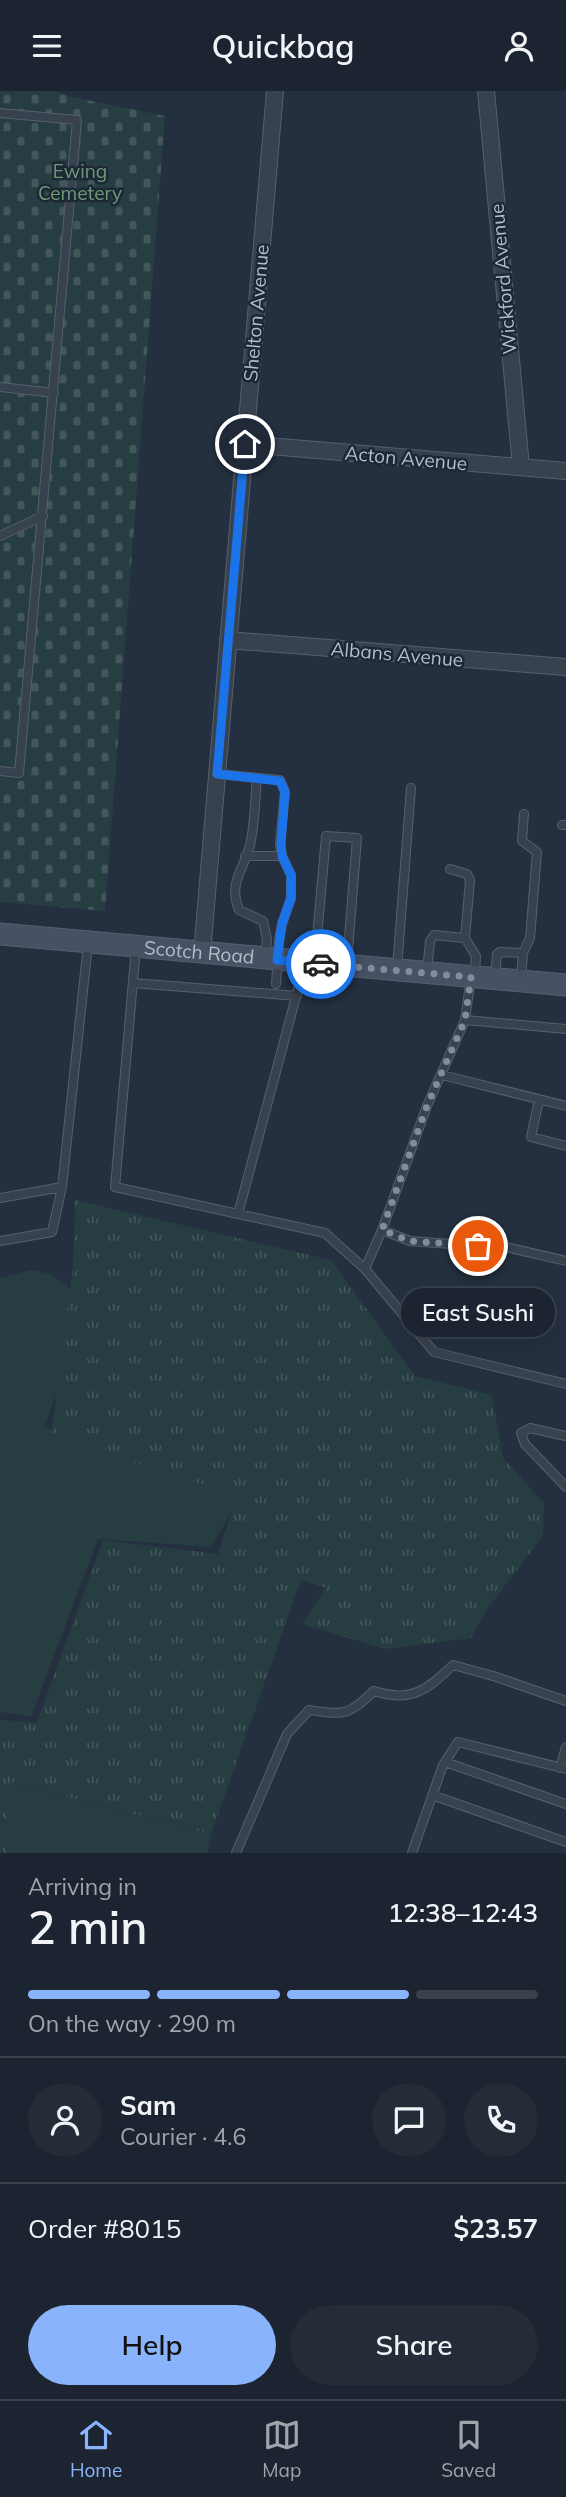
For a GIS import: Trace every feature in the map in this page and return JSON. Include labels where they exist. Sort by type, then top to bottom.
[{"type":"main road","name":"Scotch Road","points":[[0,934],[566,985]]},
{"type":"street","name":"Shelton Avenue","points":[[202,953],[275,91]]},
{"type":"street","name":"Wickford Avenue","points":[[486,91],[521,467]]},
{"type":"street","name":"Acton Avenue","points":[[245,444],[566,471]]},
{"type":"street","name":"Albans Avenue","points":[[228,640],[566,667]]},
{"type":"lane","points":[[0,113],[77,120],[19,773],[0,771]]},
{"type":"lane","points":[[0,387],[54,393]]},
{"type":"lane","points":[[0,536],[43,516]]},
{"type":"lane","points":[[217,774],[280,781],[285,792],[281,844],[282,856],[291,875],[291,898],[270,959]]},
{"type":"lane","points":[[257,778],[251,843],[236,878],[235,899],[239,910],[263,921],[276,984]]},
{"type":"lane","points":[[397,971],[411,787]]},
{"type":"lane","points":[[521,981],[523,954],[530,938],[537,852],[522,841],[524,814]]},
{"type":"lane","points":[[238,1214],[297,996],[310,963],[327,836],[357,838],[347,966]]},
{"type":"lane","points":[[245,856],[282,856]]},
{"type":"lane","points":[[450,869],[467,874],[470,880],[465,938],[477,956],[480,978]]},
{"type":"lane","points":[[427,973],[430,941],[434,935],[465,938]]},
{"type":"lane","points":[[0,1241],[52,1232],[62,1187],[89,943]]},
{"type":"lane","points":[[136,947],[115,1187],[325,1233],[365,1269],[434,1352],[566,1384]]},
{"type":"lane","points":[[365,1269],[427,1106],[465,1020],[480,978],[500,952],[523,954]]},
{"type":"lane","points":[[133,983],[297,996]]},
{"type":"lane","points":[[465,1020],[566,1029]]},
{"type":"lane","points":[[442,1075],[566,1107]]},
{"type":"lane","points":[[539,1100],[531,1137],[566,1146]]},
{"type":"lane","points":[[0,1198],[62,1187]]},
{"type":"lane","points":[[382,1230],[410,1241],[478,1246],[493,1244],[566,1261]]},
{"type":"lane","points":[[566,1436],[530,1428],[521,1433],[525,1444],[566,1487]]},
{"type":"lane","points":[[553,1473],[566,1477]]},
{"type":"lane","points":[[236,1853],[287,1734],[309,1710],[341,1715],[357,1707],[374,1691],[390,1696],[410,1696],[425,1690],[453,1665],[566,1701]]},
{"type":"lane","points":[[412,1853],[445,1762],[458,1742],[563,1769],[566,1747]]},
{"type":"lane","points":[[445,1762],[566,1804]]},
{"type":"lane","points":[[432,1795],[566,1842]]},
{"type":"green space","name":"Ewing Cemetery","points":[[0,91],[55,91],[165,116],[105,911],[0,902]]},
{"type":"green space","points":[[75,1200],[331,1260],[415,1376],[492,1395],[503,1458],[544,1503],[543,1536],[487,1609],[471,1638],[385,1649],[302,1624],[326,1588],[301,1580],[211,1834],[10,1782],[6,1853],[0,1853],[0,1720],[37,1722],[103,1540],[218,1554],[237,1495],[51,1436],[73,1267]]},
{"type":"green space","points":[[31,1270],[51,1274],[87,1302],[44,1427],[243,1493],[211,1547],[98,1539],[31,1717],[0,1712],[0,1278]]},
{"type":"green space","points":[[9,1782],[211,1834],[207,1853],[6,1853]]},
{"type":"way so far","points":[[321,964],[471,977],[465,1020],[427,1106],[382,1230],[410,1241],[478,1246]]},
{"type":"place","name":"East Sushi","points":[[478,1246]]},
{"type":"route","points":[[245,444],[217,774],[280,781],[285,792],[282,856],[291,875],[291,898],[282,924],[277,960],[321,964]]}]
